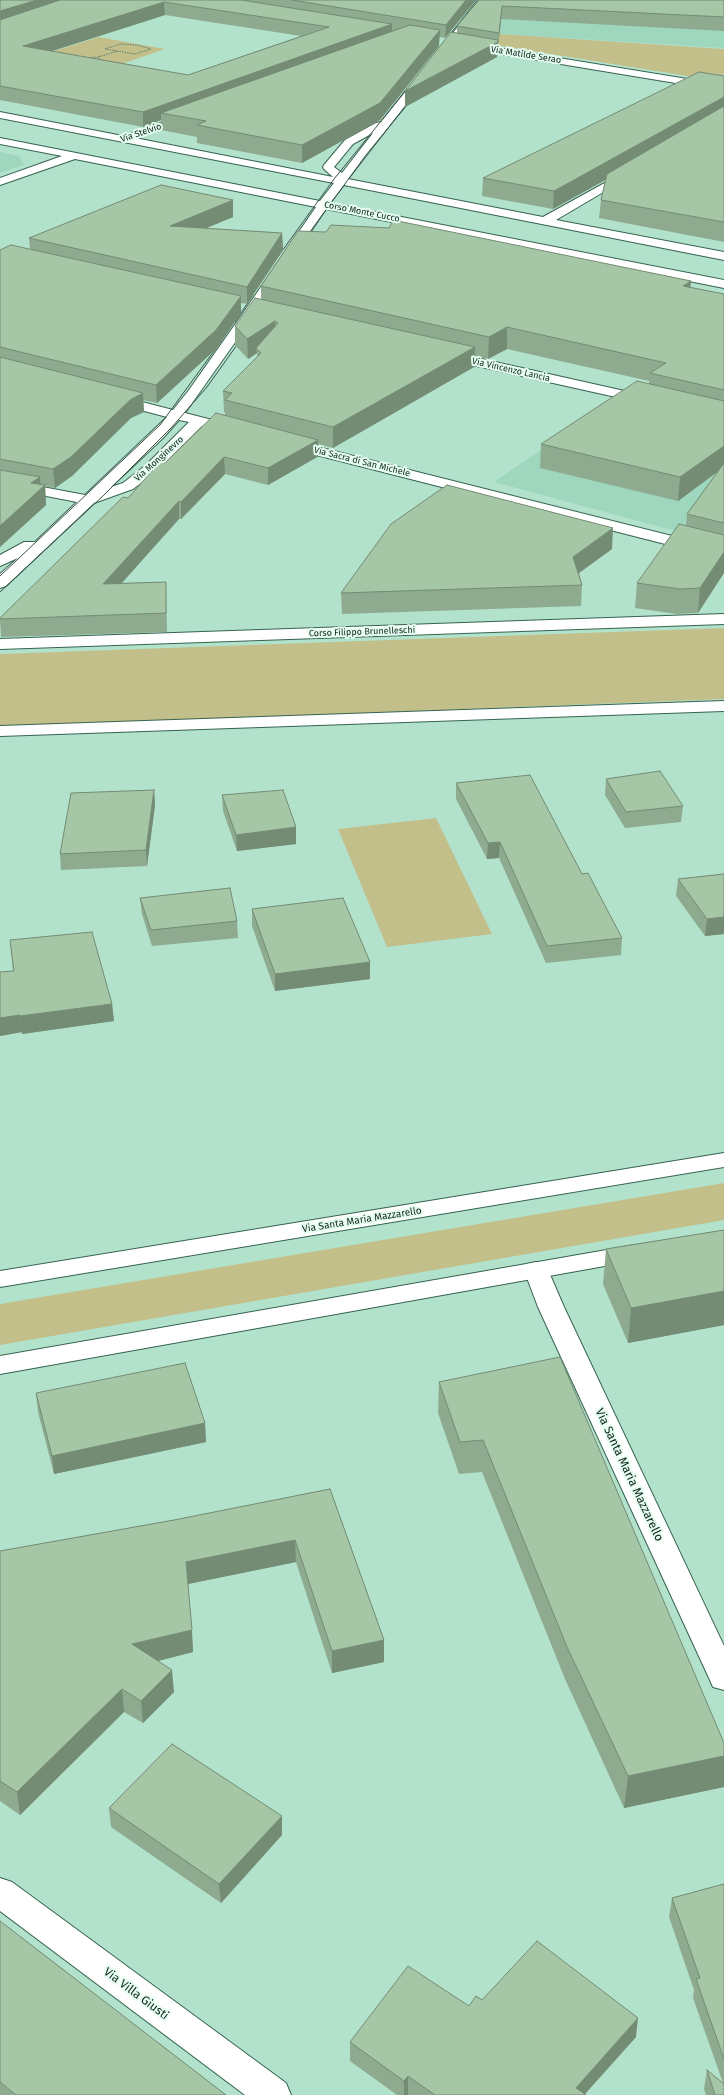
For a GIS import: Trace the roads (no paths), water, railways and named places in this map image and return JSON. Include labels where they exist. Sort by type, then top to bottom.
[{"type":"street","name":"Via Monginevro","points":[[0,583],[158,436],[176,415],[194,393],[251,311],[296,241],[323,204],[413,88],[443,42],[463,24],[483,0]]},
{"type":"street","points":[[455,17],[463,24]]},
{"type":"street","points":[[447,27],[463,24]]},
{"type":"street","name":"Via Matilde Serao","points":[[443,42],[724,88]]},
{"type":"street","name":"Via Monginevro","points":[[377,134],[400,120],[417,99],[413,88]]},
{"type":"street","name":"Via Stelvio","points":[[104,146],[201,112]]},
{"type":"street","points":[[0,115],[547,220],[724,256]]},
{"type":"street","name":"Via Monginevro","points":[[341,181],[338,175],[328,167],[349,142],[386,122]]},
{"type":"street","name":"Corso Monte Cucco","points":[[0,141],[724,284]]},
{"type":"street","points":[[0,182],[91,150]]},
{"type":"street","points":[[547,220],[641,165]]},
{"type":"street","points":[[384,230],[406,220]]},
{"type":"street","points":[[296,241],[311,240]]},
{"type":"street","points":[[238,308],[266,314]]},
{"type":"street","name":"Via Vincenzo Lancia","points":[[436,353],[662,404]]},
{"type":"street","points":[[194,393],[199,420]]},
{"type":"street","points":[[99,395],[249,433]]},
{"type":"street","name":"Via Monginevro","points":[[88,500],[128,486],[150,469],[199,420]]},
{"type":"street","name":"Via Sacra di San Michele","points":[[280,441],[724,554]]},
{"type":"street","points":[[0,483],[88,500]]},
{"type":"street","name":"Via Monginevro","points":[[0,561],[36,542],[51,536]]},
{"type":"street","name":"Corso Filippo Brunelleschi","points":[[0,644],[724,619]]},
{"type":"street","points":[[0,731],[724,706]]},
{"type":"street","name":"Via Santa Maria Mazzarello","points":[[0,1279],[724,1160]]},
{"type":"street","points":[[0,1365],[654,1250]]},
{"type":"street","name":"Via Santa Maria Mazzarello","points":[[536,1270],[551,1307],[724,1678]]},
{"type":"street","name":"Via Villa Giusti","points":[[0,1892],[273,2095]]},
{"type":"tram line","points":[[446,41],[479,0]]},
{"type":"tram line","points":[[277,258],[334,179],[412,83]]},
{"type":"tram line","points":[[304,240],[366,155],[412,99]]},
{"type":"tram line","points":[[235,322],[253,295]]},
{"type":"tram line","points":[[0,592],[104,495],[171,428],[207,387],[242,338]]},
{"type":"tram line","points":[[0,576],[160,425],[222,340]]}]
